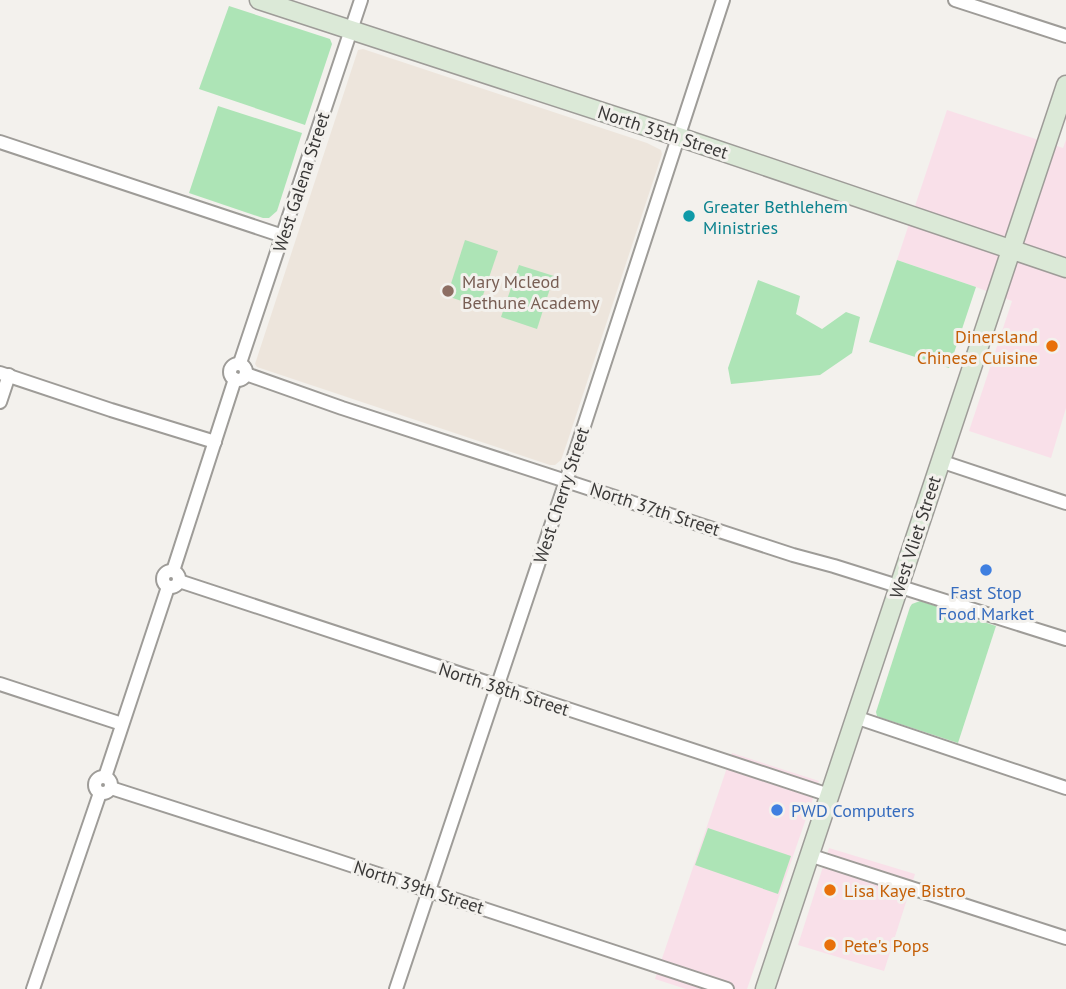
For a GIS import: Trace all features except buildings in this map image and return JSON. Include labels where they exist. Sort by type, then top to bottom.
[{"type":"street","name":"North 35th Street","points":[[259,0],[679,137],[1066,268]]},
{"type":"street","name":"West Galena Street","points":[[33,989],[105,786],[122,724],[173,580],[215,442],[361,0]]},
{"type":"street","name":"West Cherry Street","points":[[396,989],[723,0]]},
{"type":"street","points":[[955,0],[1066,36]]},
{"type":"street","name":"West Vliet Street","points":[[765,989],[1066,85]]},
{"type":"street","points":[[0,142],[283,236]]},
{"type":"street","name":"North 37th Street","points":[[240,372],[342,408],[793,555],[1066,639]]},
{"type":"street","points":[[0,402],[4,374],[215,442]]},
{"type":"street","points":[[940,461],[1066,503]]},
{"type":"street","name":"North 38th Street","points":[[173,580],[829,795]]},
{"type":"street","points":[[0,684],[122,724]]},
{"type":"street","points":[[855,717],[1066,788]]},
{"type":"street","name":"North 39th Street","points":[[105,786],[727,989]]},
{"type":"street","points":[[809,855],[1066,938]]},
{"type":"shaded area","name":"Mary Mcleod Bethune Academy","points":[[363,49],[647,143],[661,150],[662,154],[567,443],[561,460],[555,465],[257,367],[255,364],[358,50]]},
{"type":"shaded area","points":[[947,110],[1063,148],[1066,140],[1066,408],[1051,458],[969,431],[1012,301],[897,260]]},
{"type":"shaded area","points":[[732,753],[819,781],[747,989],[686,989],[655,979]]},
{"type":"shaded area","points":[[829,848],[915,874],[884,971],[798,945]]},
{"type":"green space","points":[[229,6],[330,39],[332,44],[305,125],[199,89]]},
{"type":"green space","points":[[218,106],[302,133],[277,211],[269,218],[189,193]]},
{"type":"green space","points":[[465,240],[498,251],[479,307],[447,296]]},
{"type":"green space","points":[[897,260],[976,287],[949,368],[869,342]]},
{"type":"green space","points":[[519,265],[554,276],[537,329],[501,317]]},
{"type":"green space","points":[[758,280],[800,296],[796,314],[822,329],[846,312],[860,317],[852,353],[820,375],[731,384],[728,368]]},
{"type":"green space","points":[[920,601],[996,626],[958,743],[877,716],[876,712],[910,607]]},
{"type":"green space","points":[[708,828],[791,856],[778,894],[695,865]]},
{"type":"place","name":"Greater Bethlehem Ministries","points":[[689,216]]},
{"type":"place","name":"Mary Mcleod Bethune Academy","points":[[448,291]]},
{"type":"place","name":"Dinersland Chinese Cuisine","points":[[1052,346]]},
{"type":"place","name":"Fast Stop Food Market","points":[[986,570]]},
{"type":"place","name":"PWD Computers","points":[[777,810]]},
{"type":"place","name":"Lisa Kaye Bistro","points":[[830,890]]},
{"type":"place","name":"Pete's Pops","points":[[830,945]]}]
